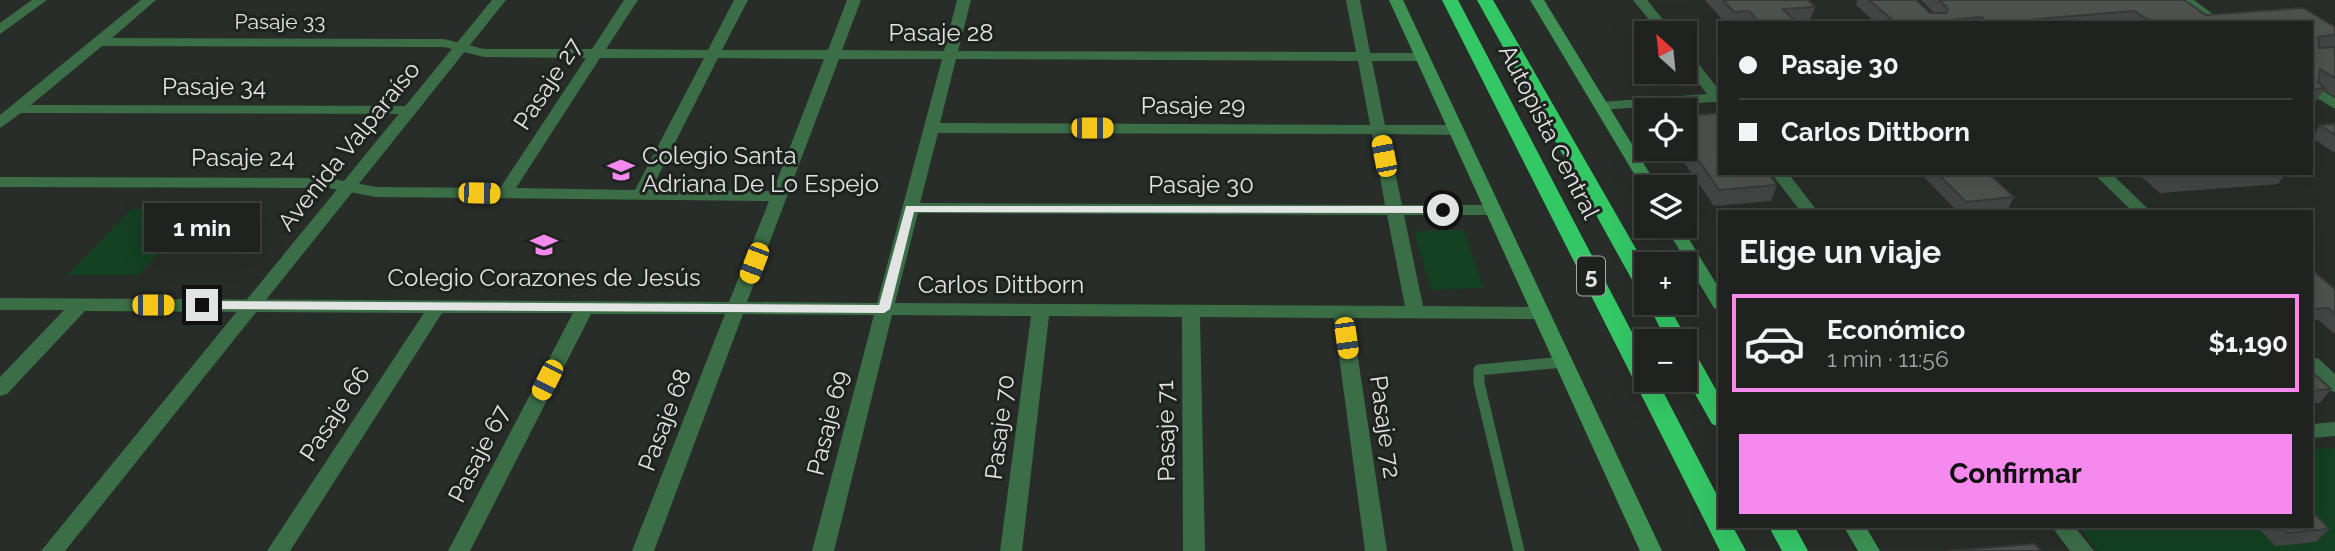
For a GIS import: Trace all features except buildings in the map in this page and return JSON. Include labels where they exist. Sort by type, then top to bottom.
[{"type":"highway","name":"Autopista Central","points":[[1450,0],[1718,524]]},
{"type":"highway","name":"Autopista Central","points":[[1485,0],[1634,264]]},
{"type":"highway","points":[[1697,377],[1718,414]]},
{"type":"highway","name":"Autopista Central","points":[[1720,528],[1732,551]]},
{"type":"highway","points":[[1783,528],[1796,551]]},
{"type":"main road","points":[[1396,0],[1651,551]]},
{"type":"main road","points":[[1537,0],[1643,175]]},
{"type":"main road","points":[[1681,238],[1718,300]]},
{"type":"main road","points":[[1855,528],[1869,551]]},
{"type":"street","points":[[0,30],[40,0]]},
{"type":"street","points":[[0,123],[149,0]]},
{"type":"street","name":"Avenida Valparaíso","points":[[52,551],[499,0]]},
{"type":"street","name":"Pasaje 27","points":[[504,194],[631,0]]},
{"type":"street","points":[[640,195],[741,0]]},
{"type":"street","name":"Pasaje 68","points":[[643,551],[854,0]]},
{"type":"street","points":[[884,309],[964,0]]},
{"type":"street","points":[[1353,0],[1415,312]]},
{"type":"street","points":[[1640,0],[1657,21]]},
{"type":"street","points":[[2185,0],[2215,21]]},
{"type":"street","name":"Pasaje 33","points":[[98,42],[444,43],[461,48]]},
{"type":"street","name":"Pasaje 28","points":[[461,48],[484,53],[1422,57]]},
{"type":"street","points":[[1698,72],[1718,96]]},
{"type":"street","points":[[2313,90],[2335,105]]},
{"type":"street","points":[[1601,106],[1718,98]]},
{"type":"street","name":"Pasaje 34","points":[[17,109],[410,110]]},
{"type":"street","name":"Pasaje 29","points":[[931,128],[1455,130]]},
{"type":"street","points":[[1781,175],[1808,210]]},
{"type":"street","points":[[2103,175],[2141,210]]},
{"type":"street","name":"Pasaje 24","points":[[0,182],[328,183],[376,192],[779,196]]},
{"type":"street","name":"Pasaje 30","points":[[910,208],[1492,210]]},
{"type":"street","name":"Carlos Dittborn","points":[[0,304],[1540,313]]},
{"type":"street","points":[[0,389],[81,304]]},
{"type":"street","name":"Pasaje 66","points":[[278,551],[437,306]]},
{"type":"street","name":"Pasaje 67","points":[[459,551],[585,307]]},
{"type":"street","name":"Pasaje 69","points":[[823,551],[884,309]]},
{"type":"street","name":"Pasaje 70","points":[[1011,551],[1041,310]]},
{"type":"street","name":"Pasaje 71","points":[[1191,310],[1194,551]]},
{"type":"street","name":"Pasaje 72","points":[[1342,311],[1376,551]]},
{"type":"street","points":[[2313,365],[2335,385]]},
{"type":"street","points":[[2313,431],[2335,429]]},
{"type":"street","points":[[2064,528],[2083,551]]},
{"type":"lane","points":[[1519,551],[1479,383],[1479,370],[1563,362]]},
{"type":"green space","points":[[132,209],[200,209],[139,275],[67,275]]},
{"type":"green space","points":[[1464,230],[1484,288],[1431,290],[1414,231]]},
{"type":"green space","points":[[2335,448],[2335,551],[2098,551],[2080,528],[2313,528],[2313,450]]},
{"type":"place","name":"Colegio Santa Adriana De Lo Espejo","points":[[621,170]]},
{"type":"place","name":"Colegio Corazones de Jesús","points":[[544,245]]},
{"type":"route","points":[[202,305],[884,309],[910,208],[1443,210]]}]
